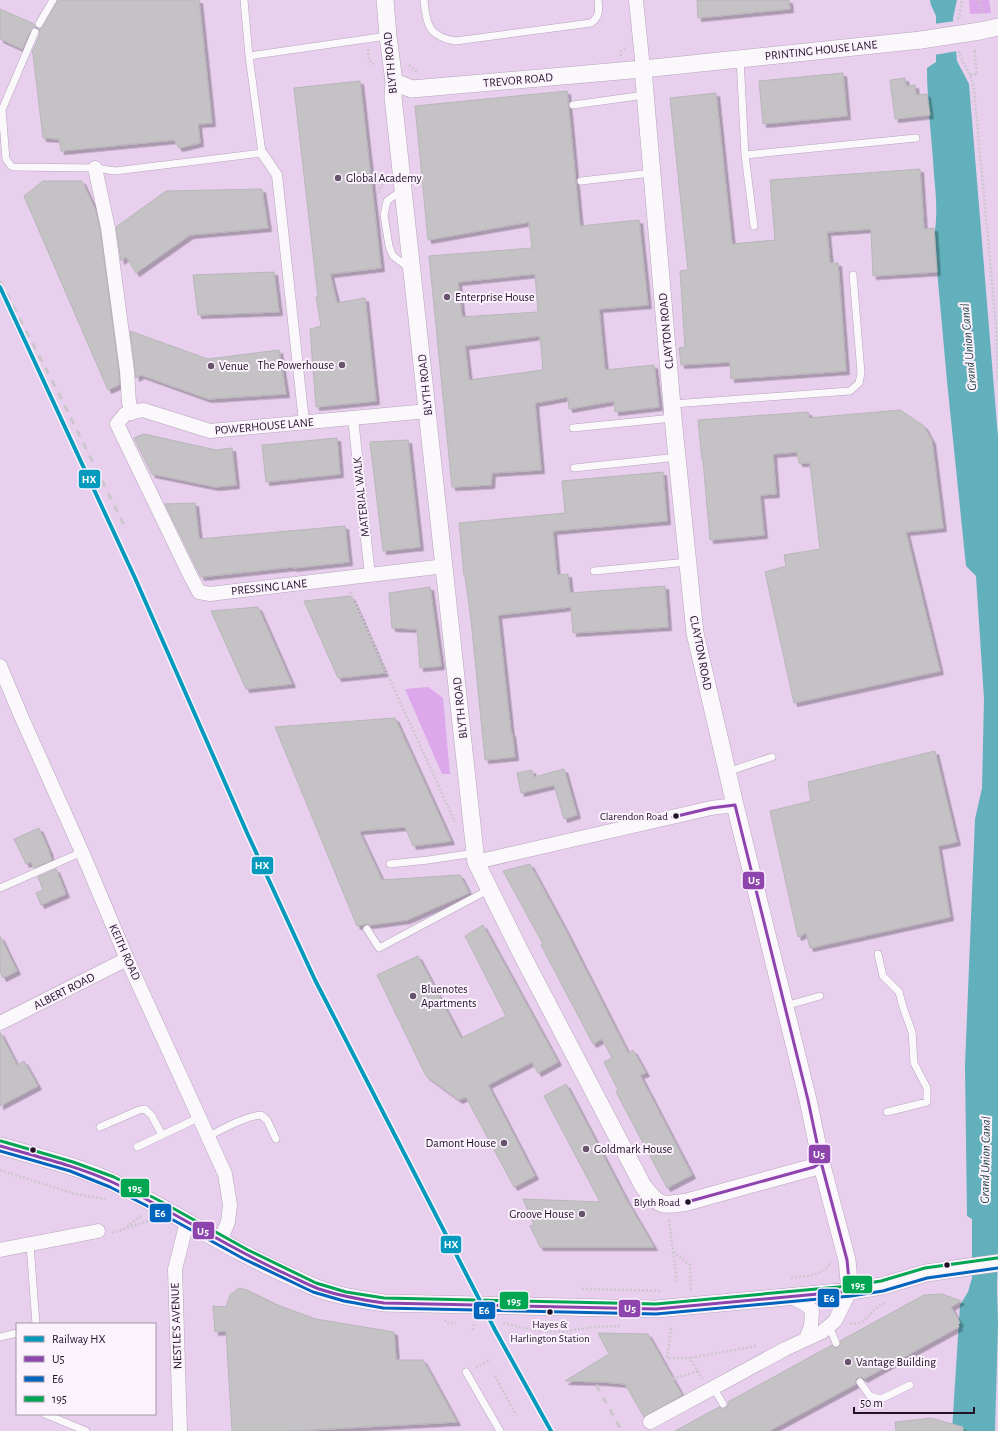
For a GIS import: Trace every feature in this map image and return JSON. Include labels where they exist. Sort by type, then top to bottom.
[{"type":"street","name":"BLYTH ROAD","points":[[385,0],[394,82],[393,98],[476,857],[521,953],[643,1186],[654,1201],[668,1205]]},
{"type":"street","name":"CLAYTON ROAD","points":[[636,0],[673,411],[695,633],[727,772],[808,1100],[821,1162],[848,1260],[850,1291]]},
{"type":"street","name":"PRINTING HOUSE LANE","points":[[643,69],[921,40],[998,27]]},
{"type":"street","name":"TREVOR ROAD","points":[[394,82],[412,89],[643,69]]},
{"type":"street","points":[[262,153],[277,175],[304,422]]},
{"type":"street","points":[[95,168],[108,228],[128,371],[129,403],[132,413]]},
{"type":"street","name":"POWERHOUSE LANE","points":[[132,413],[143,410],[210,431],[428,411]]},
{"type":"street","name":"PRESSING LANE","points":[[132,413],[125,414],[117,424],[190,575],[200,592],[210,594],[445,566]]},
{"type":"street","name":"MATERIAL WALK","points":[[352,418],[370,576]]},
{"type":"street","name":"KEITH ROAD","points":[[0,666],[82,852],[127,959],[209,1136],[225,1174],[230,1204],[228,1222],[220,1241]]},
{"type":"street","points":[[476,857],[712,808],[735,805]]},
{"type":"street","name":"ALBERT ROAD","points":[[0,1023],[127,959]]},
{"type":"street","points":[[0,1146],[85,1171],[106,1180],[265,1265],[322,1290],[355,1299],[392,1303],[656,1310],[850,1291],[882,1286],[926,1273],[998,1263]]},
{"type":"street","points":[[668,1205],[687,1202],[814,1167],[821,1162]]},
{"type":"street","name":"NESTLE'S AVENUE","points":[[180,1431],[175,1269],[187,1222]]},
{"type":"street","points":[[0,1250],[98,1231]]},
{"type":"street","points":[[650,1422],[711,1388],[822,1332],[836,1319],[850,1291]]},
{"type":"street","points":[[792,1297],[806,1305],[812,1311],[811,1326],[806,1339]]},
{"type":"lane","points":[[39,24],[53,0]]},
{"type":"lane","points":[[36,32],[2,110],[6,159],[11,166],[95,168],[115,171],[262,153],[249,56],[244,0]]},
{"type":"lane","points":[[424,0],[428,24],[431,30],[445,40],[456,41],[591,23],[596,20],[599,11],[598,0]]},
{"type":"lane","points":[[249,56],[388,36]]},
{"type":"lane","points":[[740,58],[746,155],[754,226]]},
{"type":"lane","points":[[574,105],[645,95]]},
{"type":"lane","points":[[746,155],[916,138]]},
{"type":"lane","points":[[581,181],[652,173]]},
{"type":"lane","points":[[573,428],[673,411],[850,391],[859,383],[861,373],[853,274]]},
{"type":"lane","points":[[574,468],[678,457]]},
{"type":"lane","points":[[594,571],[688,562]]},
{"type":"lane","points":[[727,772],[772,757]]},
{"type":"lane","points":[[0,888],[82,852]]},
{"type":"lane","points":[[390,864],[476,857]]},
{"type":"lane","points":[[367,929],[379,948],[490,889]]},
{"type":"lane","points":[[878,954],[883,976],[899,992],[902,1007],[912,1032],[914,1063],[927,1088],[927,1102],[887,1112]]},
{"type":"lane","points":[[785,1006],[820,996]]},
{"type":"lane","points":[[100,1127],[139,1110],[145,1109],[152,1116],[162,1136]]},
{"type":"lane","points":[[209,1136],[243,1120],[261,1115],[267,1120],[276,1139]]},
{"type":"lane","points":[[137,1147],[200,1117]]},
{"type":"lane","points":[[30,1245],[36,1323]]},
{"type":"lane","points":[[828,1326],[836,1343]]},
{"type":"lane","points":[[0,1337],[16,1333]]},
{"type":"lane","points":[[466,1372],[500,1431]]},
{"type":"lane","points":[[860,1382],[870,1396],[881,1399],[910,1385]]},
{"type":"lane","points":[[711,1388],[723,1404]]},
{"type":"lane","points":[[47,1415],[86,1431]]},
{"type":"path","points":[[958,19],[962,0]]},
{"type":"path","points":[[970,75],[978,74],[974,50],[982,49]]},
{"type":"path","points":[[959,50],[970,75],[974,89],[996,325],[998,382]]},
{"type":"path","points":[[408,64],[418,72],[424,74]]},
{"type":"path","points":[[344,578],[455,823]]},
{"type":"path","points":[[453,809],[456,829]]},
{"type":"path","points":[[0,1170],[75,1194],[112,1200]]},
{"type":"path","points":[[668,1205],[677,1281]]},
{"type":"path","points":[[137,1211],[143,1214],[126,1229],[156,1218]]},
{"type":"path","points":[[673,1252],[690,1265],[691,1282]]},
{"type":"path","points":[[788,1279],[812,1275],[824,1271],[830,1264],[832,1257]]},
{"type":"path","points":[[576,1290],[668,1291]]},
{"type":"path","points":[[691,1290],[698,1290]]},
{"type":"path","points":[[473,1330],[474,1323]]},
{"type":"path","points":[[507,1324],[537,1331],[562,1332],[593,1327],[628,1326]]},
{"type":"path","points":[[671,1328],[668,1358],[690,1358],[765,1344]]},
{"type":"path","points":[[690,1358],[711,1388]]},
{"type":"path","points":[[466,1372],[490,1360]]},
{"type":"path","points":[[673,1379],[698,1371]]},
{"type":"path","points":[[495,1376],[516,1415]]},
{"type":"shaded area","points":[[969,0],[989,0],[991,13],[970,14]]},
{"type":"shaded area","points":[[428,687],[443,698],[450,774],[442,774],[405,689]]},
{"type":"water","name":"Grand Union Canal","points":[[930,0],[957,0],[953,18],[957,61],[969,84],[998,437],[998,1324],[995,1431],[952,1431],[960,1305],[968,1292],[972,1278],[972,1219],[967,1216],[965,1066],[975,819],[982,788],[984,699],[976,576],[966,566],[934,237],[936,206],[927,68],[936,62],[936,16]]},
{"type":"pier","points":[[955,21],[958,51],[934,55],[934,24]]},
{"type":"building","points":[[58,0],[199,0],[212,123],[198,124],[200,143],[179,148],[174,140],[61,151],[59,139],[43,138],[32,53],[40,34],[39,29],[42,28]]},
{"type":"building","points":[[697,0],[789,0],[790,9],[698,18]]},
{"type":"building","points":[[0,9],[34,24],[35,27],[31,30],[22,49],[0,39]]},
{"type":"building","points":[[843,73],[847,116],[763,124],[759,81]]},
{"type":"building","points":[[905,78],[906,86],[915,85],[916,95],[927,94],[930,115],[895,119],[890,80]]},
{"type":"building","name":"Global Academy","points":[[360,81],[381,268],[330,274],[337,303],[365,298],[376,401],[316,407],[310,329],[321,326],[316,297],[318,297],[294,88]]},
{"type":"building","name":"Enterprise House","points":[[567,91],[580,226],[639,220],[648,305],[599,309],[605,370],[654,365],[659,407],[615,412],[614,401],[569,409],[568,397],[535,403],[541,470],[492,473],[491,485],[452,487],[429,256],[532,248],[529,222],[428,240],[415,106]],"holes":[[[535,274],[538,312],[462,317],[458,282]],[[540,336],[543,370],[469,380],[465,346]]]},
{"type":"building","points":[[716,93],[732,244],[775,240],[770,180],[920,169],[924,229],[934,228],[937,272],[873,276],[871,229],[827,232],[830,263],[838,263],[846,371],[731,379],[730,362],[681,365],[679,348],[685,347],[680,271],[688,270],[670,98]]},
{"type":"building","points":[[43,181],[82,181],[95,209],[100,229],[119,372],[119,385],[108,390],[24,196]]},
{"type":"building","points":[[262,189],[268,228],[190,235],[136,273],[126,257],[121,261],[116,227],[166,191]]},
{"type":"building","points":[[274,272],[279,312],[198,315],[193,275]]},
{"type":"building","name":"Venue","points":[[130,331],[208,359],[279,350],[286,394],[208,399],[141,375],[136,378]]},
{"type":"building","points":[[900,410],[924,426],[932,441],[943,528],[906,532],[940,671],[794,703],[765,572],[786,566],[784,555],[820,549],[810,463],[799,463],[797,452],[773,454],[776,494],[760,495],[764,535],[710,540],[698,420],[808,412],[809,418]]},
{"type":"building","points":[[144,434],[216,450],[232,448],[236,485],[215,487],[152,474],[134,438]]},
{"type":"building","points":[[337,438],[340,474],[266,482],[262,445]]},
{"type":"building","points":[[408,440],[420,547],[383,551],[370,442]]},
{"type":"building","points":[[663,472],[667,521],[553,531],[557,575],[568,574],[570,593],[665,586],[668,627],[573,633],[571,607],[498,615],[515,757],[485,760],[471,620],[464,576],[459,523],[565,513],[562,481]]},
{"type":"building","points":[[195,503],[199,539],[345,526],[349,562],[201,577],[165,504]]},
{"type":"building","points":[[430,587],[441,666],[420,668],[417,629],[392,628],[389,593]]},
{"type":"building","points":[[351,596],[385,673],[338,678],[304,601]]},
{"type":"building","points":[[258,607],[292,684],[246,689],[211,611]]},
{"type":"building","points":[[395,718],[451,841],[413,846],[405,827],[359,831],[382,880],[460,875],[469,893],[407,920],[357,926],[275,727]]},
{"type":"building","points":[[935,751],[957,842],[938,846],[950,917],[810,948],[806,933],[798,937],[770,811],[811,801],[808,782]]},
{"type":"building","points":[[564,769],[577,815],[564,819],[554,785],[521,793],[517,773],[532,770],[534,777]]},
{"type":"building","points":[[39,828],[52,860],[34,868],[31,862],[26,864],[14,839]]},
{"type":"building","points":[[530,864],[628,1053],[633,1050],[646,1073],[640,1075],[692,1175],[667,1188],[616,1092],[618,1090],[604,1062],[612,1058],[602,1039],[593,1044],[541,945],[543,944],[503,871]]},
{"type":"building","points":[[56,869],[66,894],[41,905],[36,893],[43,890],[38,877]]},
{"type":"building","name":"Bluenotes Apartments","points":[[483,925],[558,1062],[538,1073],[532,1062],[488,1085],[535,1176],[514,1187],[466,1097],[459,1100],[426,1076],[377,975],[418,956],[461,1038],[506,1016],[465,936]]},
{"type":"building","points":[[0,936],[17,971],[3,978],[0,971]]},
{"type":"building","points":[[0,1032],[17,1065],[24,1061],[38,1086],[0,1106]]},
{"type":"building","name":"Groove House","points":[[566,1084],[626,1199],[654,1247],[540,1247],[530,1226],[534,1225],[523,1199],[600,1202],[544,1096]]},
{"type":"building","points":[[239,1288],[247,1290],[280,1306],[316,1319],[394,1332],[396,1360],[423,1360],[457,1422],[290,1431],[232,1431],[226,1331],[215,1332],[213,1306],[226,1307],[230,1295]]},
{"type":"building","name":"Vantage Building","points":[[942,1294],[961,1301],[951,1307],[960,1323],[958,1324],[959,1327],[864,1379],[862,1377],[857,1378],[855,1380],[856,1384],[769,1431],[675,1431],[719,1407],[725,1408],[728,1406],[728,1402],[832,1345],[835,1348],[838,1347],[841,1344],[840,1341],[924,1295]]},
{"type":"building","name":"Hayes & Harlington Station","points":[[598,1333],[648,1334],[682,1395],[644,1417],[625,1384],[565,1381],[609,1354]]},
{"type":"building","points":[[931,1418],[963,1427],[963,1431],[896,1431],[895,1422]]},
{"type":"railway","points":[[0,281],[59,394],[126,529]]},
{"type":"railway","points":[[596,1385],[622,1431]]},
{"type":"rail line","name":"HX","points":[[0,287],[135,578],[248,835],[315,980],[495,1330],[551,1431]]},
{"type":"transit line","name":"U5","points":[[673,817],[711,808],[735,805],[808,1100],[821,1162],[847,1260],[850,1291]]},
{"type":"transit line","name":"195","points":[[1,1141],[73,1162],[114,1177],[248,1250],[316,1283],[346,1292],[384,1298],[656,1304],[849,1286],[881,1281],[925,1268],[997,1258]]},
{"type":"transit line","name":"U5","points":[[0,1146],[57,1162],[99,1176],[156,1204],[242,1252],[307,1284],[335,1294],[368,1301],[384,1303],[656,1309],[850,1291]]},
{"type":"transit line","name":"E6","points":[[0,1151],[70,1171],[110,1187],[244,1259],[313,1292],[344,1301],[383,1308],[656,1314],[851,1296],[883,1291],[927,1278],[998,1268]]},
{"type":"transit line","name":"U5","points":[[687,1202],[814,1167],[821,1162]]},
{"type":"place","name":"Global Academy","points":[[338,178]]},
{"type":"place","name":"Enterprise House","points":[[447,297]]},
{"type":"place","name":"The Powerhouse","points":[[342,365]]},
{"type":"place","name":"Venue","points":[[211,366]]},
{"type":"place","name":"Clarendon Road","points":[[676,816]]},
{"type":"place","name":"Bluenotes Apartments","points":[[413,996]]},
{"type":"place","name":"Damont House","points":[[504,1143]]},
{"type":"place","name":"Goldmark House","points":[[586,1149]]},
{"type":"place","name":"Blyth Road","points":[[688,1202]]},
{"type":"place","name":"Groove House","points":[[582,1214]]},
{"type":"place","name":"Hayes & Harlington Station","points":[[550,1312]]},
{"type":"place","name":"Vantage Building","points":[[848,1362]]}]
